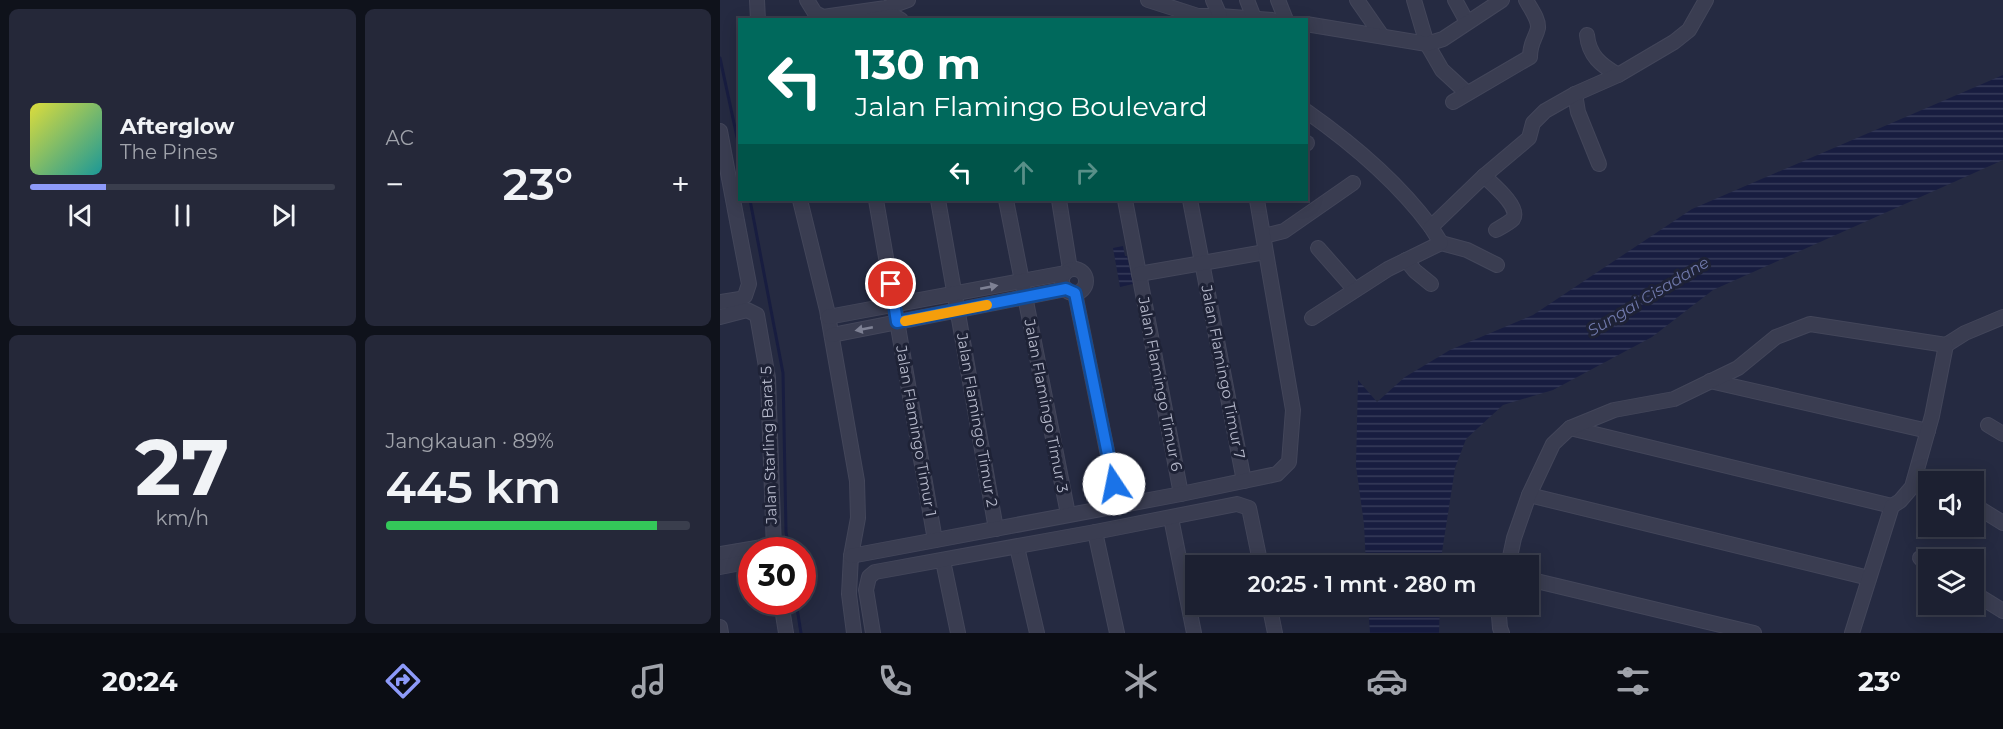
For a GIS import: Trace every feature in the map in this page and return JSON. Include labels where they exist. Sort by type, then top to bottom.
[{"type":"street","points":[[757,0],[758,18]]},
{"type":"street","points":[[807,0],[815,13],[823,17],[909,0]]},
{"type":"street","points":[[1148,0],[1199,18],[1220,15],[1254,18],[1247,0]]},
{"type":"street","points":[[1213,0],[1220,15]]},
{"type":"street","points":[[1278,0],[1285,18]]},
{"type":"street","points":[[1357,0],[1382,36]]},
{"type":"street","points":[[1414,0],[1427,44],[1442,70],[1467,93]]},
{"type":"street","points":[[1455,0],[1467,22]]},
{"type":"street","points":[[1308,24],[1427,44],[1443,39],[1502,0]]},
{"type":"street","points":[[1453,102],[1530,57],[1530,47],[1538,28],[1535,16],[1526,0]]},
{"type":"street","points":[[1431,227],[1484,176],[1529,138],[1533,123],[1545,111],[1575,94],[1618,75],[1674,42],[1689,30],[1706,0]]},
{"type":"street","points":[[882,18],[894,16],[898,18]]},
{"type":"street","points":[[1587,35],[1594,56],[1602,65],[1618,75]]},
{"type":"street","points":[[1575,94],[1578,112],[1599,164]]},
{"type":"street","points":[[1308,113],[1347,142],[1398,186],[1441,243]]},
{"type":"street","points":[[720,131],[749,285],[745,296],[740,299],[720,302]]},
{"type":"street","points":[[1484,176],[1509,201],[1514,210],[1515,215],[1512,220],[1496,230]]},
{"type":"street","points":[[1264,236],[1284,231],[1353,183]]},
{"type":"street","points":[[800,201],[827,313],[858,491],[858,518],[851,556],[849,594],[854,633]]},
{"type":"street","name":"Jalan Flamingo Timur 1","points":[[876,201],[935,540]]},
{"type":"street","name":"Jalan Flamingo Timur 2","points":[[938,201],[996,529]]},
{"type":"street","name":"Jalan Flamingo Timur 3","points":[[1006,201],[1068,514]]},
{"type":"street","points":[[1059,201],[1068,271],[1063,283],[1071,291],[1118,506]]},
{"type":"street","name":"Jalan Flamingo Timur 6","points":[[1125,201],[1181,494]]},
{"type":"street","name":"Jalan Flamingo Timur 7","points":[[1190,201],[1244,481]]},
{"type":"street","points":[[851,556],[1277,474],[1289,462],[1293,410],[1257,201]]},
{"type":"street","points":[[1312,318],[1406,260],[1441,243],[1467,250],[1497,265]]},
{"type":"street","points":[[1318,248],[1355,290]]},
{"type":"street","points":[[1139,274],[1265,252]]},
{"type":"street","points":[[1406,260],[1431,284]]},
{"type":"street","points":[[827,313],[894,305],[1068,271],[1080,270],[1086,278],[1084,288],[1071,291],[1025,297],[831,335]]},
{"type":"street","name":"Jalan Starling Barat 5","points":[[720,316],[747,310],[757,315],[767,370],[773,537]]},
{"type":"street","points":[[1510,555],[1529,495],[1553,444],[1570,428],[1614,410],[1674,399],[1738,368],[1776,337],[1810,324],[1946,345],[1965,333],[2003,317]]},
{"type":"street","points":[[1852,633],[1892,506],[1900,501],[1912,487],[1928,431],[1946,345]]},
{"type":"street","points":[[1710,381],[1928,431]]},
{"type":"street","points":[[1988,425],[2003,434]]},
{"type":"street","points":[[1570,428],[1892,506]]},
{"type":"street","points":[[1529,495],[1869,578]]},
{"type":"street","points":[[873,633],[866,582],[875,572],[885,569],[943,561],[1237,504],[1249,508],[1259,555]]},
{"type":"street","points":[[1984,511],[2003,523]]},
{"type":"street","points":[[1171,518],[1194,633]]},
{"type":"street","points":[[1095,532],[1117,633]]},
{"type":"street","points":[[1017,547],[1037,633]]},
{"type":"street","points":[[720,554],[738,552]]},
{"type":"street","points":[[943,561],[958,633]]},
{"type":"street","points":[[720,567],[738,564]]},
{"type":"street","points":[[1539,582],[1754,633]]},
{"type":"street","points":[[1984,599],[2003,611]]},
{"type":"street","points":[[783,615],[786,633]]},
{"type":"street","points":[[1271,615],[1275,633]]},
{"type":"street","points":[[1499,615],[1502,633]]},
{"type":"street","points":[[720,627],[721,633]]},
{"type":"water","name":"Sungai Cisadane","points":[[2003,75],[2003,160],[1713,290],[1652,337],[1553,390],[1503,405],[1466,439],[1455,468],[1442,555],[1366,555],[1356,466],[1358,380],[1377,402],[1405,377],[1450,350],[1533,315],[1692,209]]},
{"type":"water","points":[[1123,246],[1133,284],[1120,287],[1113,248]]},
{"type":"water","points":[[1369,615],[1440,615],[1439,633],[1370,633]]},
{"type":"waterway","points":[[720,58],[738,142]]},
{"type":"waterway","points":[[750,201],[783,373],[787,537]]},
{"type":"waterway","points":[[798,615],[801,633]]},
{"type":"slow traffic","points":[[905,321],[987,305]]},
{"type":"route","points":[[891,284],[897,322],[1066,289],[1075,293],[1114,484]]}]
